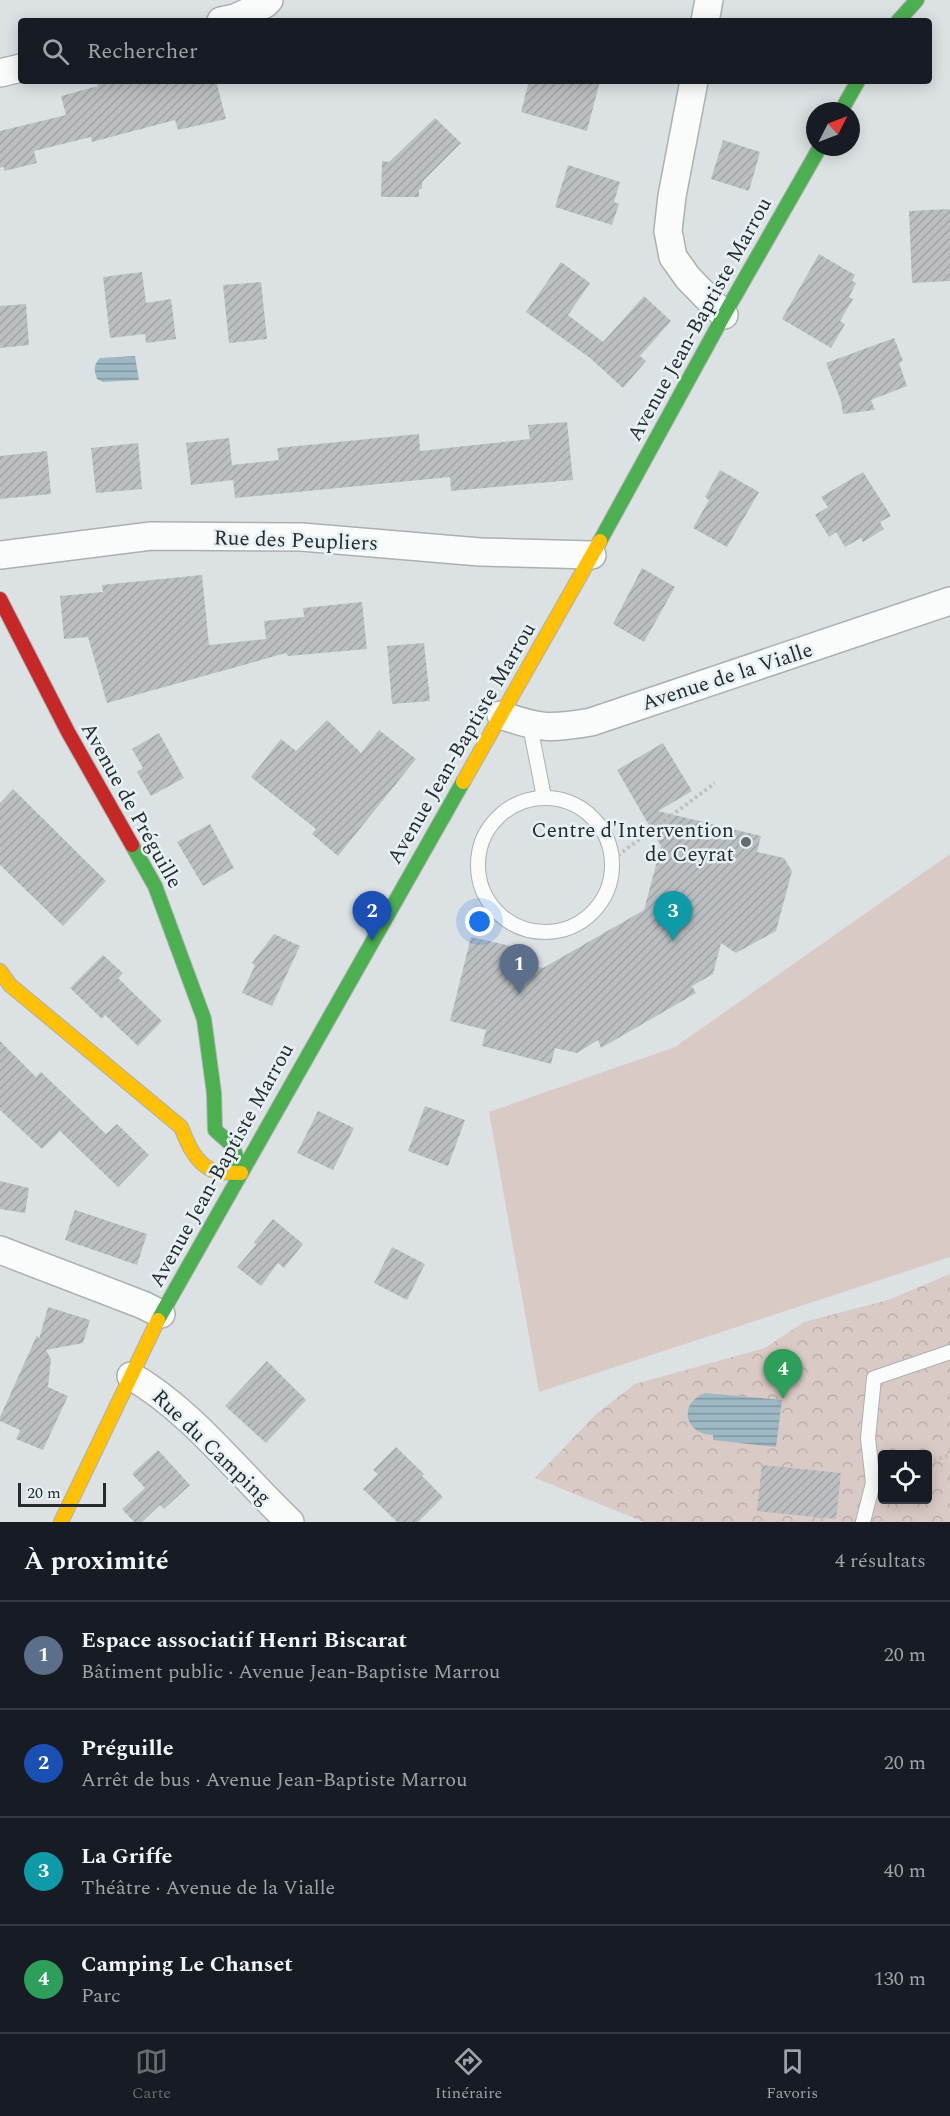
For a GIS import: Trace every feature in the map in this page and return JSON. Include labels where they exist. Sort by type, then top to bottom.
[{"type":"main road","points":[[901,18],[916,0]]},
{"type":"main road","points":[[846,102],[856,84]]},
{"type":"main road","name":"Avenue Jean-Baptiste Marrou","points":[[61,1522],[161,1314],[592,555],[815,156]]},
{"type":"main road","name":"Avenue de Préguille","points":[[0,599],[68,732],[155,886],[204,1019],[214,1093],[214,1130]]},
{"type":"main road","points":[[3,980],[181,1127],[190,1146],[204,1164],[213,1170],[241,1173],[233,1146],[214,1130]]},
{"type":"street","points":[[235,18],[269,0]]},
{"type":"street","points":[[706,18],[709,0]]},
{"type":"street","points":[[0,73],[18,69]]},
{"type":"street","points":[[693,84],[672,196],[668,231],[673,257],[688,278],[724,315]]},
{"type":"street","name":"Rue des Peupliers","points":[[0,555],[151,536],[302,537],[480,552],[592,555]]},
{"type":"street","name":"Avenue de la Vialle","points":[[501,715],[530,726],[558,728],[591,722],[950,601]]},
{"type":"street","points":[[181,1127],[214,1130]]},
{"type":"street","points":[[0,1250],[161,1314]]},
{"type":"street","name":"Rue du Camping","points":[[131,1376],[153,1389],[204,1435],[290,1522]]},
{"type":"lane","points":[[530,726],[544,797]]},
{"type":"lane","points":[[544,797],[569,802],[591,815],[607,837],[613,859],[611,880],[605,897],[594,912],[580,923],[555,932],[537,932],[517,926],[498,912],[484,893],[479,874],[479,854],[484,836],[498,818],[514,805],[544,797]]},
{"type":"lane","points":[[863,1522],[873,1483],[868,1437],[874,1378],[950,1352]]},
{"type":"path","points":[[613,859],[715,783]]},
{"type":"path","points":[[932,1461],[950,1455]]},
{"type":"green space","points":[[950,854],[950,1257],[539,1392],[489,1112],[675,1047]]},
{"type":"green space","points":[[950,1274],[950,1522],[644,1522],[535,1478],[596,1414],[635,1384],[765,1348],[804,1322],[888,1300]]},
{"type":"water","points":[[135,356],[139,380],[103,382],[97,379],[95,368],[100,358]]},
{"type":"water","points":[[705,1393],[782,1400],[776,1447],[713,1440],[713,1435],[696,1429],[688,1417],[688,1410],[696,1398]]},
{"type":"building","points":[[98,84],[217,84],[226,119],[178,130],[175,120],[92,142],[91,137],[34,151],[37,163],[4,171],[4,167],[0,168],[0,131],[66,115],[61,96],[98,86]]},
{"type":"building","points":[[528,84],[599,84],[587,131],[521,112]]},
{"type":"building","points":[[435,118],[461,143],[422,182],[419,197],[381,197],[382,161],[389,162]]},
{"type":"building","points":[[723,140],[760,152],[749,191],[711,179]]},
{"type":"building","points":[[568,165],[620,182],[614,202],[619,204],[612,225],[555,207]]},
{"type":"building","points":[[950,209],[950,281],[912,283],[909,211]]},
{"type":"building","points":[[819,254],[855,275],[852,281],[856,283],[849,297],[853,299],[840,321],[845,324],[831,348],[782,319]]},
{"type":"building","points":[[561,262],[590,283],[568,315],[603,342],[644,296],[671,321],[640,356],[646,361],[623,388],[590,358],[526,312]]},
{"type":"building","points":[[142,272],[146,303],[171,299],[176,339],[146,343],[145,334],[110,338],[103,277]]},
{"type":"building","points":[[261,282],[267,339],[229,343],[223,285]]},
{"type":"building","points":[[26,304],[29,345],[0,348],[0,306]]},
{"type":"building","points":[[894,338],[903,361],[899,363],[907,386],[871,400],[875,410],[843,414],[841,401],[826,363]]},
{"type":"building","points":[[567,422],[573,480],[451,491],[450,477],[235,498],[233,480],[191,485],[186,443],[229,438],[232,465],[279,460],[277,448],[419,434],[420,451],[530,439],[528,425]]},
{"type":"building","points":[[138,443],[142,489],[96,493],[91,448]]},
{"type":"building","points":[[47,451],[51,494],[0,499],[0,456]]},
{"type":"building","points":[[720,470],[759,492],[727,547],[693,528],[709,500],[705,497]]},
{"type":"building","points":[[863,472],[891,516],[880,522],[884,529],[863,542],[861,538],[845,547],[836,532],[829,537],[815,515],[828,507],[821,497]]},
{"type":"building","points":[[642,568],[675,587],[644,642],[613,624]]},
{"type":"building","points":[[202,575],[209,645],[266,639],[264,621],[304,617],[303,608],[362,602],[367,649],[288,656],[286,653],[107,703],[88,637],[64,639],[60,596],[103,592],[102,585]]},
{"type":"building","points":[[424,643],[430,701],[392,704],[387,646]]},
{"type":"building","points":[[327,720],[361,753],[379,730],[416,759],[338,856],[312,834],[316,829],[251,777],[281,739],[296,751]]},
{"type":"building","points":[[159,733],[184,778],[151,796],[137,772],[143,768],[132,749]]},
{"type":"building","points":[[663,743],[692,791],[658,811],[761,836],[757,852],[784,858],[792,871],[776,931],[736,953],[721,943],[713,974],[692,986],[696,993],[601,1048],[598,1040],[577,1053],[555,1048],[551,1064],[482,1046],[486,1030],[450,1021],[471,937],[511,946],[520,963],[543,968],[644,910],[661,846],[617,770]]},
{"type":"building","points":[[13,789],[106,881],[63,926],[0,865],[0,803]]},
{"type":"building","points":[[210,824],[234,868],[203,886],[177,842]]},
{"type":"building","points":[[274,934],[300,946],[272,1006],[242,993],[255,965],[252,963]]},
{"type":"building","points":[[103,955],[123,973],[118,978],[162,1021],[138,1046],[105,1015],[102,1019],[70,988]]},
{"type":"building","points":[[0,1041],[36,1077],[41,1072],[106,1134],[117,1124],[149,1155],[118,1187],[60,1131],[42,1149],[0,1110]]},
{"type":"building","points":[[425,1106],[465,1120],[448,1166],[408,1151]]},
{"type":"building","points":[[318,1111],[354,1128],[333,1170],[297,1153]]},
{"type":"building","points":[[0,1181],[29,1188],[25,1213],[0,1209]]},
{"type":"building","points":[[75,1210],[147,1234],[137,1265],[65,1240]]},
{"type":"building","points":[[273,1219],[303,1244],[284,1268],[278,1263],[261,1286],[237,1267],[256,1245],[254,1242]]},
{"type":"building","points":[[392,1247],[425,1264],[407,1300],[374,1283]]},
{"type":"building","points":[[48,1307],[90,1320],[83,1343],[46,1350],[51,1359],[48,1387],[68,1396],[43,1450],[16,1439],[20,1430],[0,1421],[0,1417],[37,1335],[39,1339]]},
{"type":"building","points":[[267,1361],[306,1400],[266,1443],[225,1406]]},
{"type":"building","points":[[396,1447],[424,1474],[422,1476],[443,1497],[418,1522],[397,1522],[363,1489],[378,1474],[373,1470]]},
{"type":"building","points":[[158,1450],[190,1485],[164,1509],[160,1505],[142,1522],[134,1522],[122,1509],[145,1488],[132,1474]]},
{"type":"building","points":[[762,1465],[841,1473],[836,1519],[757,1511]]},
{"type":"traffic: fast","points":[[901,18],[917,0]]},
{"type":"traffic: fast","points":[[846,102],[856,84]]},
{"type":"traffic: fast","points":[[600,541],[724,315],[815,156]]},
{"type":"traffic: fast","points":[[158,1320],[463,782]]},
{"type":"traffic: fast","points":[[132,845],[155,886],[204,1019],[214,1093],[215,1130],[233,1146],[241,1173]]},
{"type":"traffic: slow","points":[[463,782],[600,541]]},
{"type":"traffic: slow","points":[[0,971],[10,985],[181,1127],[192,1152],[206,1167],[215,1171],[241,1173]]},
{"type":"traffic: slow","points":[[61,1522],[158,1320]]},
{"type":"traffic: jam","points":[[0,599],[68,732],[132,845]]},
{"type":"place","name":"Centre d'Intervention de Ceyrat","points":[[746,842]]},
{"type":"place","name":"Préguille","points":[[372,941]]},
{"type":"place","name":"La Griffe","points":[[673,941]]},
{"type":"place","name":"Espace associatif Henri Biscarat","points":[[519,994]]},
{"type":"place","name":"Camping Le Chanset","points":[[783,1399]]}]
